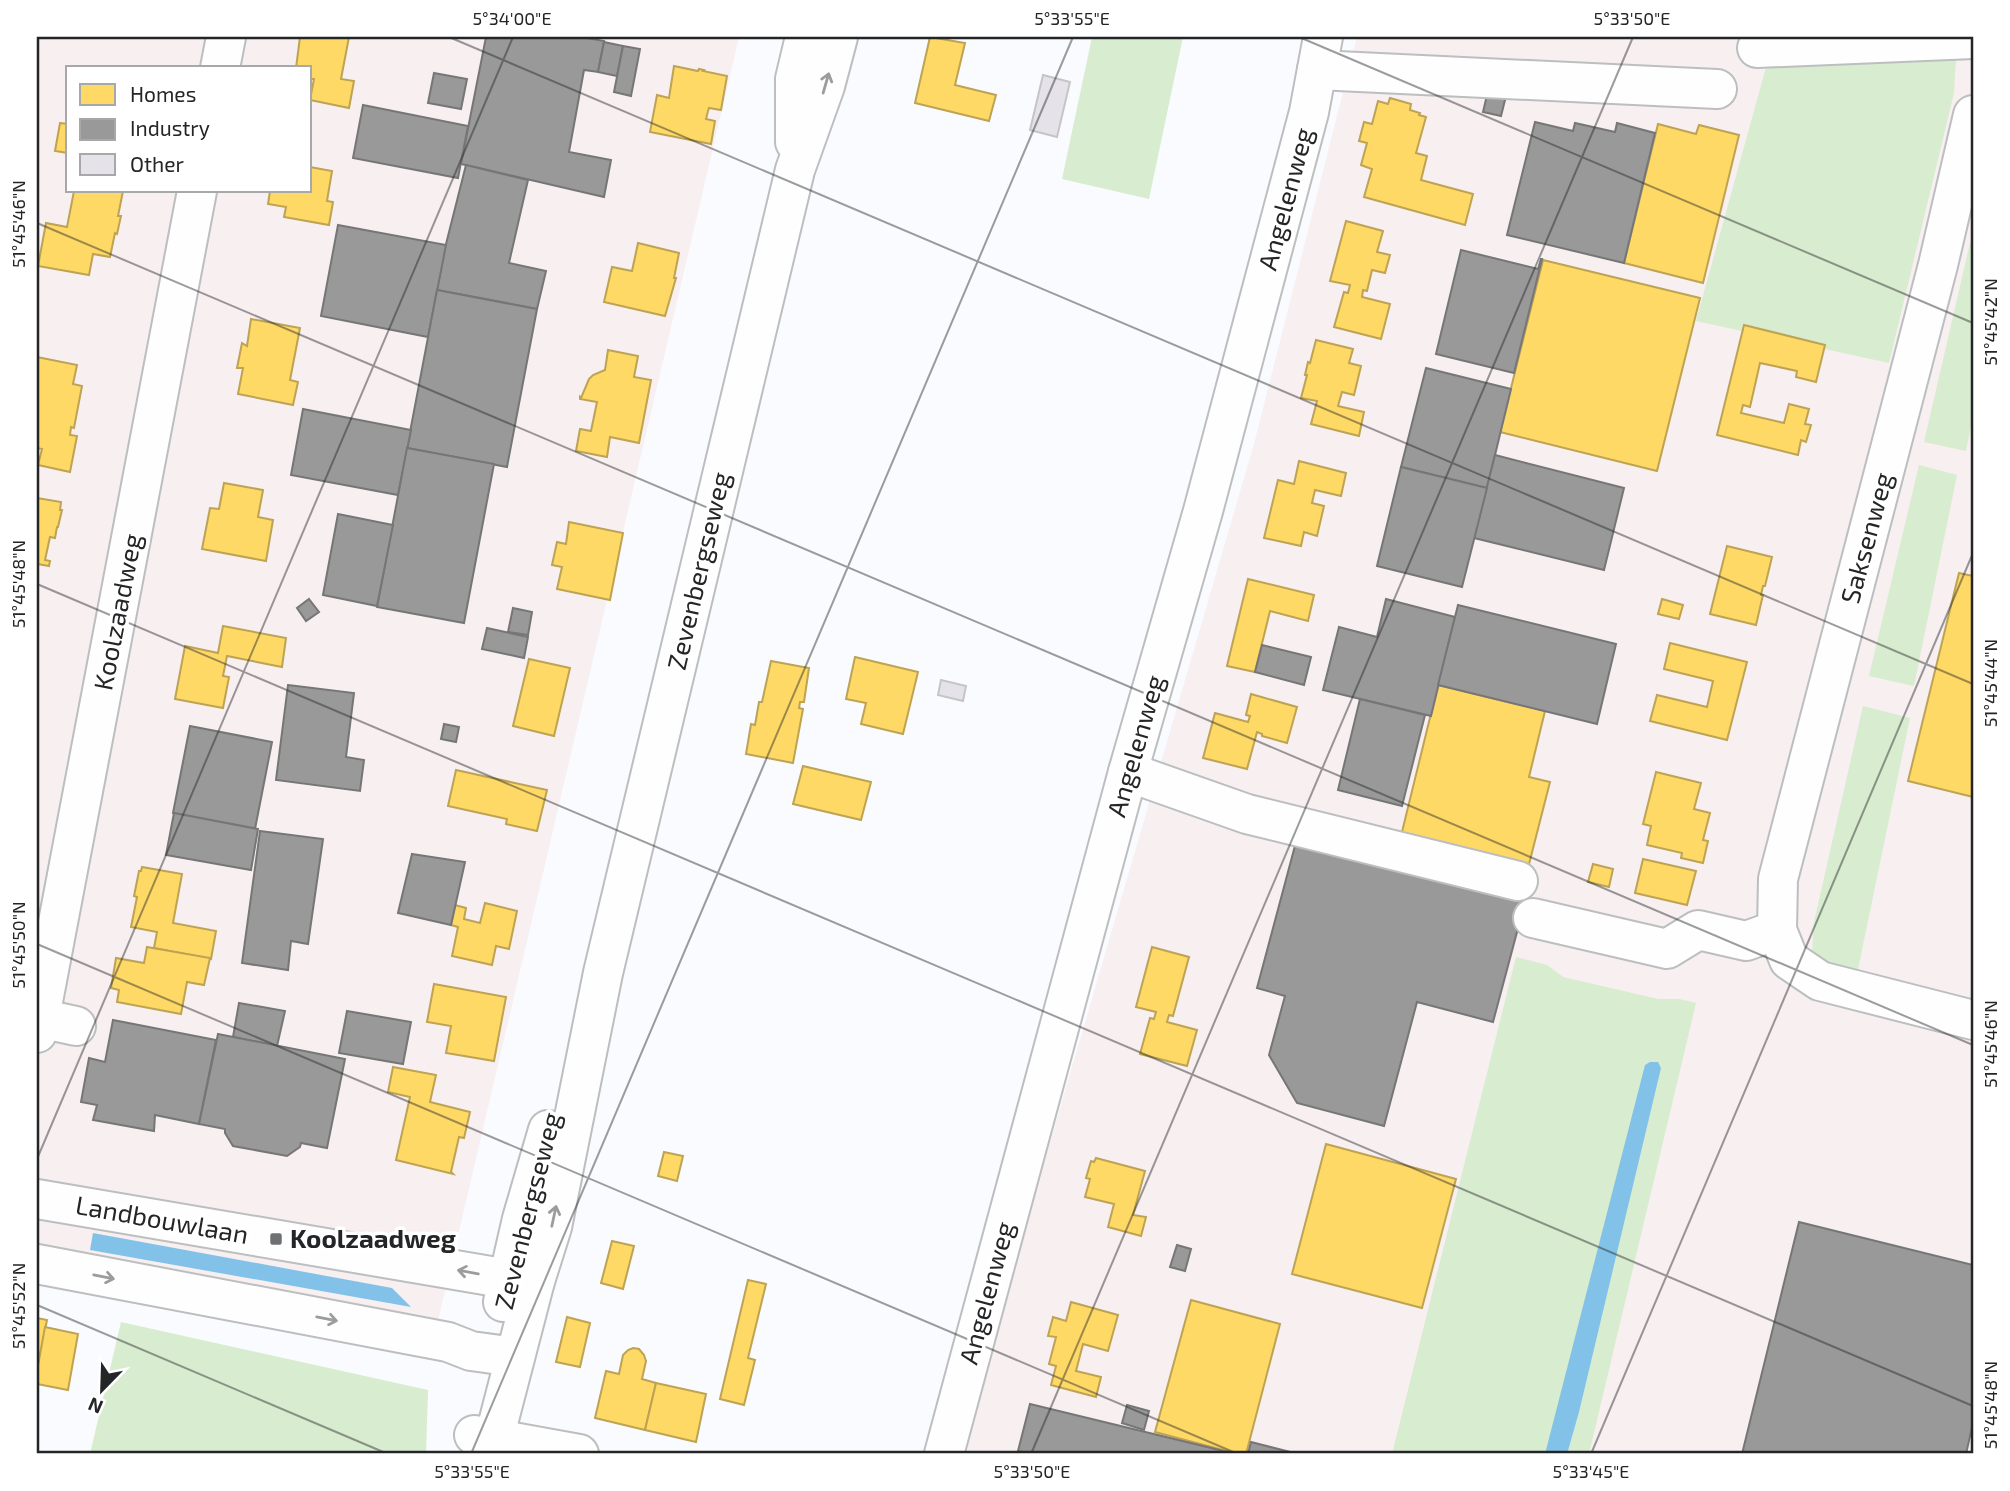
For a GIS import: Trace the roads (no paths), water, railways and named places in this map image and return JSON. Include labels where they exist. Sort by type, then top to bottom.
[{"type":"street","points":[[220,66],[226,37]]},
{"type":"street","name":"Zevenbergseweg","points":[[794,170],[795,79],[806,37]]},
{"type":"street","name":"Zevenbergseweg","points":[[482,1445],[522,1280],[552,1227],[603,973],[794,170],[825,86],[838,37]]},
{"type":"street","points":[[1757,48],[1973,39]]},
{"type":"street","points":[[1320,53],[1717,89]]},
{"type":"street","name":"Angelenweg","points":[[944,1454],[1128,772],[1203,511],[1309,112],[1320,53]]},
{"type":"street","name":"Saksenweg","points":[[1783,945],[1778,879],[1938,265],[1973,115]]},
{"type":"street","name":"Koolzaadweg","points":[[51,1026],[197,192]]},
{"type":"street","points":[[1128,772],[1247,814],[1518,881]]},
{"type":"street","points":[[1533,918],[1667,948],[1698,930],[1745,941],[1783,945],[1820,981],[1973,1020]]},
{"type":"street","name":"Landbouwlaan","points":[[37,1199],[522,1280]]},
{"type":"street","points":[[37,1264],[447,1342],[471,1351],[504,1355]]},
{"type":"street","points":[[482,1445],[579,1454]]},
{"type":"water","points":[[1658,1062],[1661,1068],[1579,1412],[1567,1454],[1545,1454],[1645,1065]]},
{"type":"water","points":[[93,1233],[392,1288],[411,1307],[90,1250]]},
{"type":"place","name":"Koolzaadweg","points":[[276,1239]]}]
